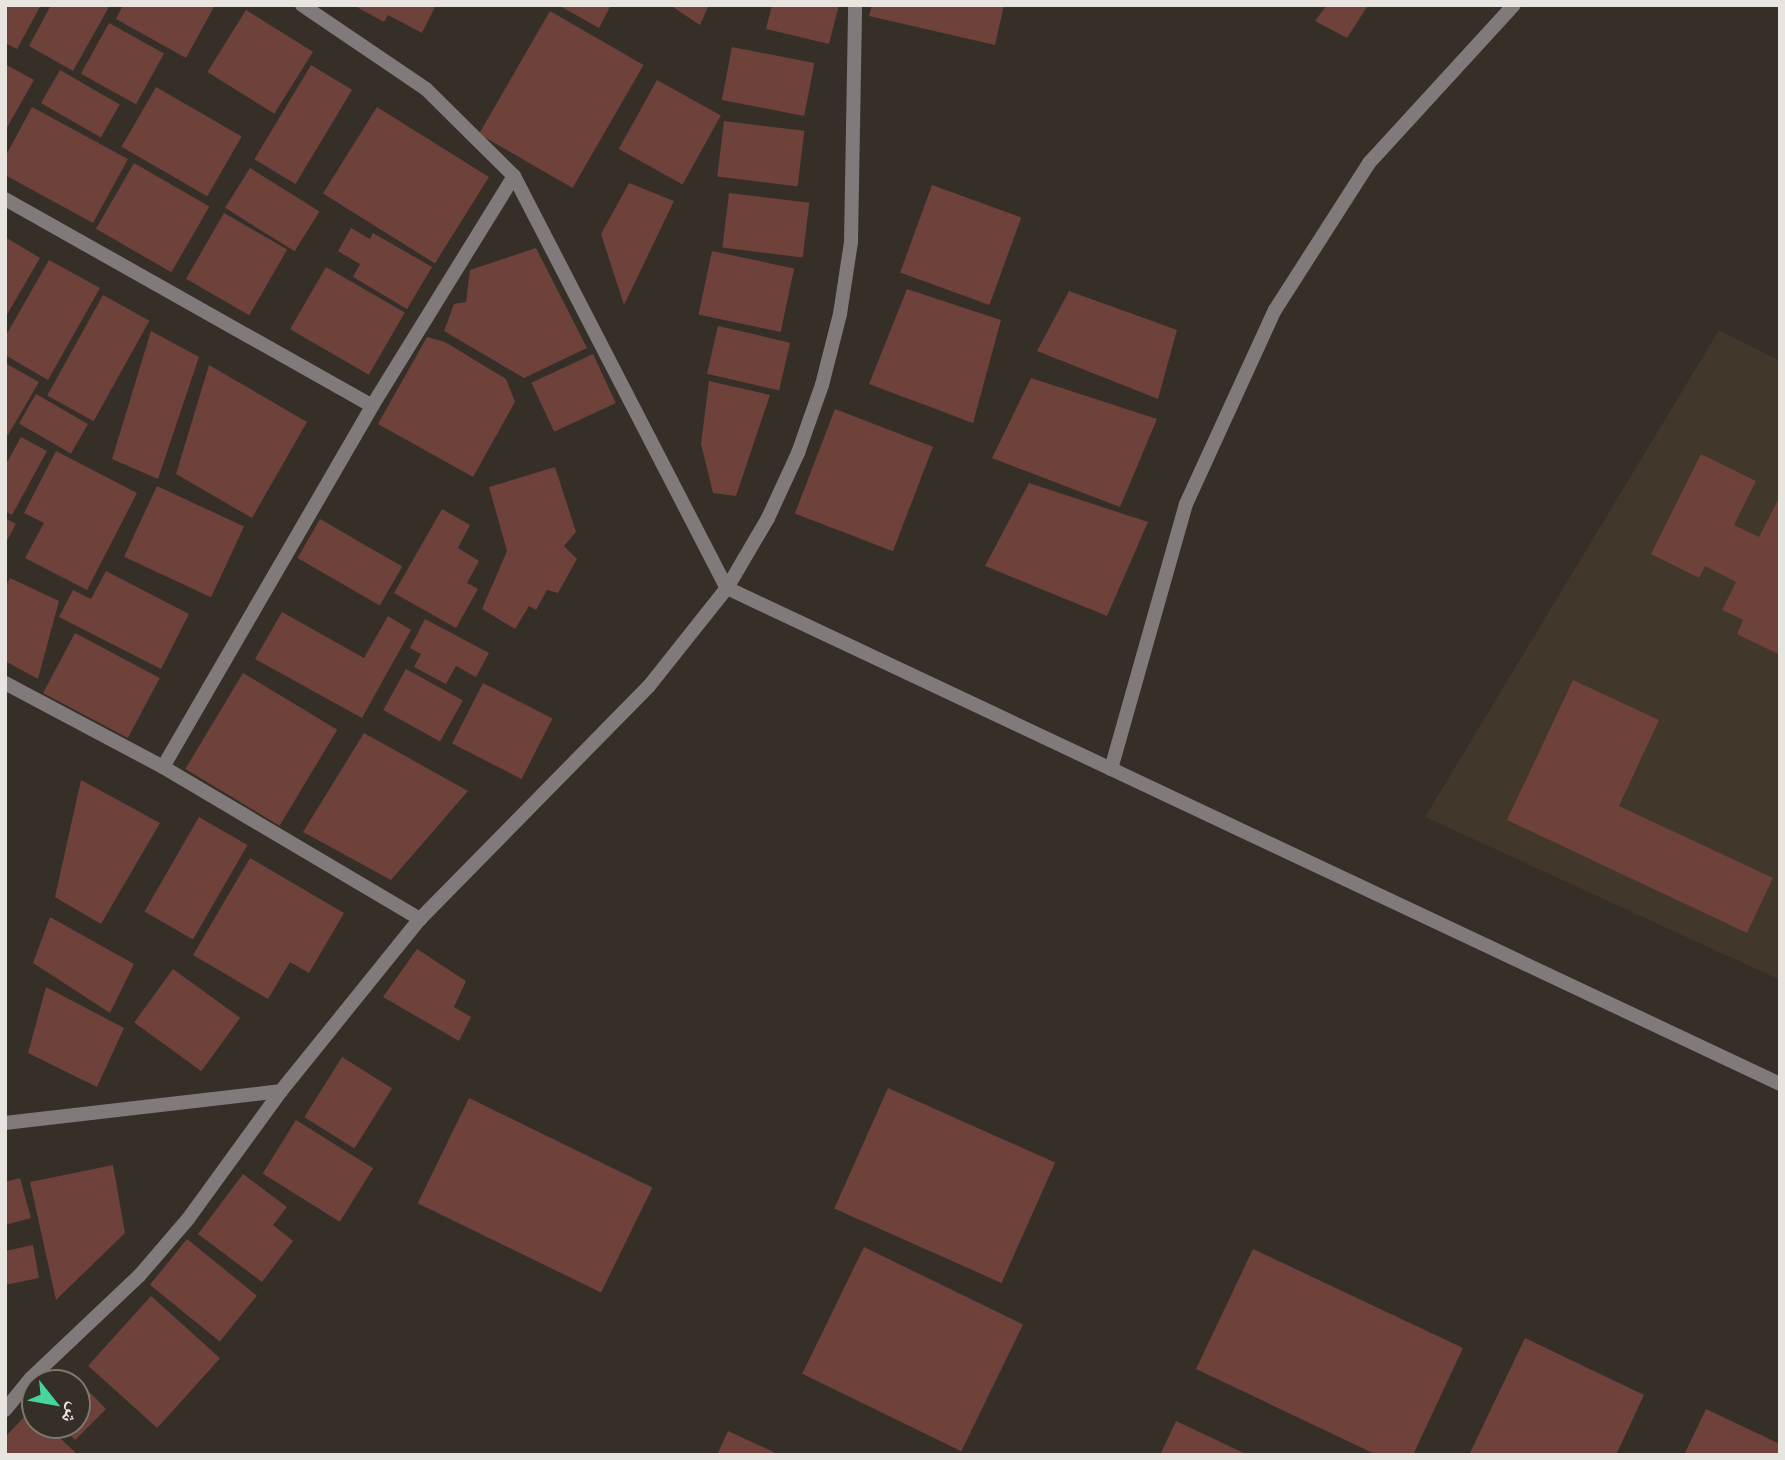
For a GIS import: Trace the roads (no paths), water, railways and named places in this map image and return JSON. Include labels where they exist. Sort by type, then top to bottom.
[{"type":"street","points":[[302,5],[426,89],[514,176],[727,588],[1780,1084]]},
{"type":"street","points":[[5,1410],[32,1378],[139,1276],[188,1219],[281,1091],[419,919],[649,686],[727,588],[768,519],[798,453],[822,385],[840,314],[851,242],[855,5]]},
{"type":"street","points":[[1111,769],[1186,504],[1275,310],[1369,163],[1514,5]]},
{"type":"street","points":[[163,767],[372,406],[514,176]]},
{"type":"street","points":[[5,199],[372,406]]},
{"type":"street","points":[[5,683],[163,767],[419,919]]},
{"type":"street","points":[[5,1122],[281,1091]]}]
